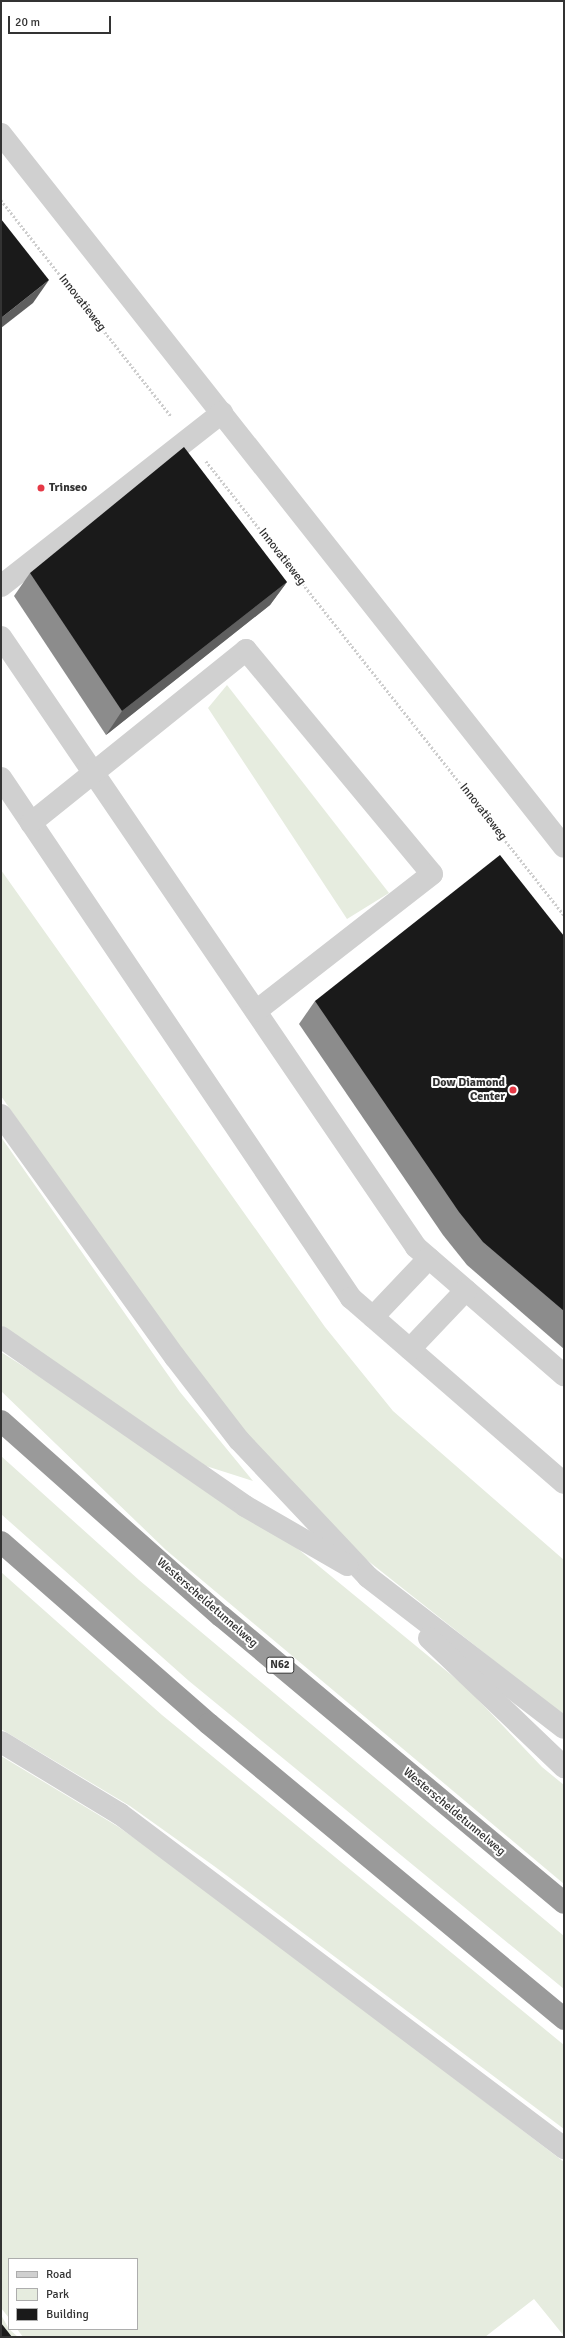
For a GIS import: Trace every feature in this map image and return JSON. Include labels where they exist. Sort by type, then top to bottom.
[{"type":"highway","name":"Westerscheldetunnelweg","points":[[1,1421],[215,1611],[564,1903]]},
{"type":"highway","points":[[1,1542],[209,1724],[564,2019]]},
{"type":"street","points":[[1,134],[564,846]]},
{"type":"street","points":[[1,586],[188,438],[222,413]]},
{"type":"street","points":[[1,638],[416,1247],[564,1375]]},
{"type":"street","points":[[31,823],[246,650],[432,874],[256,1011]]},
{"type":"street","points":[[1,778],[351,1298],[564,1483]]},
{"type":"street","points":[[1,1115],[170,1351],[238,1440],[368,1577],[469,1679],[564,1767]]},
{"type":"street","points":[[373,1317],[429,1258]]},
{"type":"street","points":[[410,1349],[466,1290]]},
{"type":"street","points":[[1,1337],[245,1506],[368,1577],[564,1728]]},
{"type":"street","points":[[1,1742],[120,1814],[564,2148]]},
{"type":"path","name":"Innovatieweg","points":[[1,200],[564,914]]},
{"type":"green space","points":[[227,685],[389,893],[347,919],[208,708]]},
{"type":"green space","points":[[1,870],[325,1327],[393,1411],[564,1560],[564,1716],[329,1530],[269,1464],[114,1259],[1,1096]]},
{"type":"green space","points":[[1,1137],[180,1392],[253,1481],[206,1466],[1,1325]]},
{"type":"green space","points":[[1,1352],[136,1438],[281,1535],[466,1687],[542,1767],[564,1785],[564,1884],[166,1550],[1,1391]]},
{"type":"green space","points":[[1,1456],[139,1580],[564,1936],[564,1989],[189,1681],[1,1514]]},
{"type":"green space","points":[[1,1572],[162,1715],[564,2045],[564,2129],[214,1866],[130,1806],[1,1729]]},
{"type":"green space","points":[[1,1756],[117,1826],[200,1884],[564,2162],[564,2336],[534,2299],[485,2337],[23,2337],[18,2330],[138,2330],[138,2258],[8,2258],[8,2317],[1,2308]]},
{"type":"green space","points":[[1,2315],[8,2330],[10,2330],[18,2337],[1,2337]]},
{"type":"building","points":[[1,219],[49,280],[1,318]]},
{"type":"building","points":[[184,447],[287,582],[122,711],[30,573]]},
{"type":"building","points":[[500,855],[564,936],[564,1311],[483,1242],[459,1212],[315,1001]]},
{"type":"building","points":[[1,2323],[12,2337],[1,2337]]},
{"type":"place","name":"Trinseo","points":[[41,488]]},
{"type":"place","name":"Dow Diamond Center","points":[[513,1090]]}]
